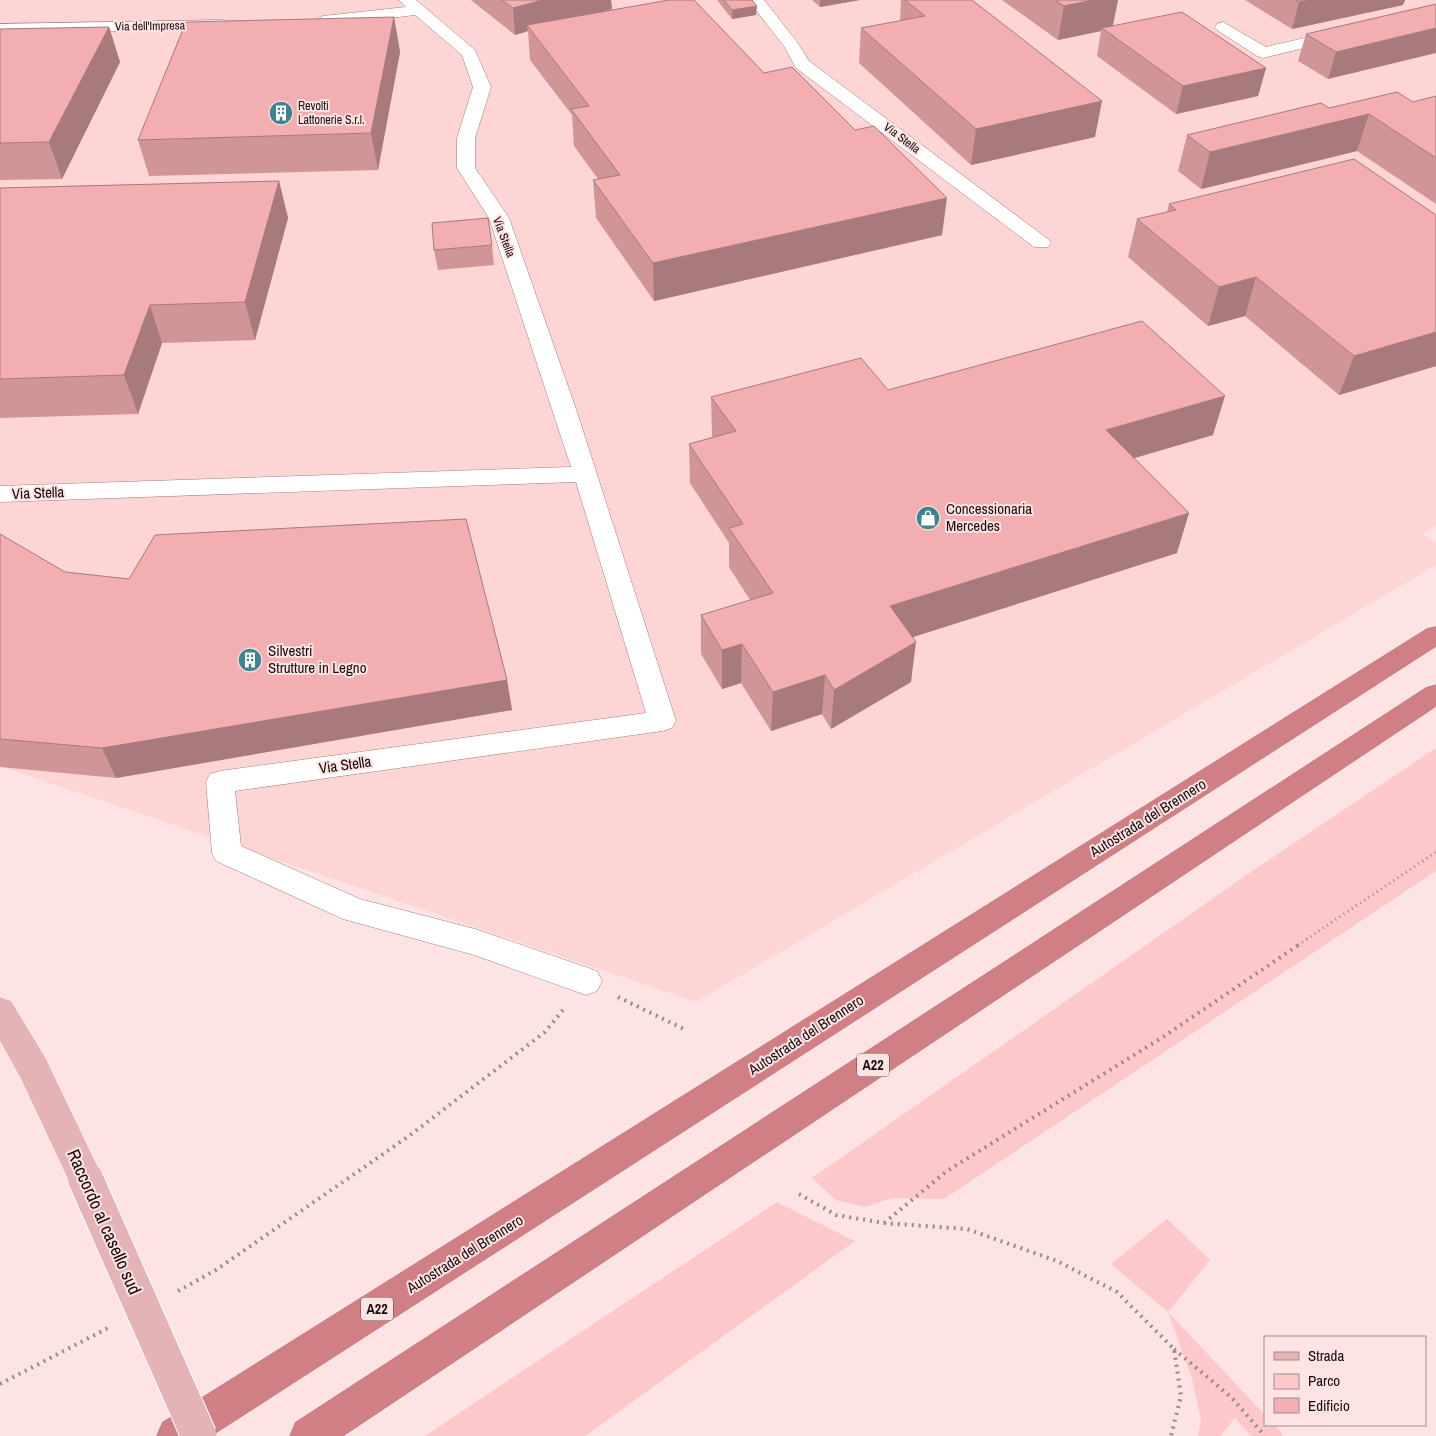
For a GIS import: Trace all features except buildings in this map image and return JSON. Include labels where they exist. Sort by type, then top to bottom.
[{"type":"highway","name":"Autostrada del Brennero","points":[[176,1436],[1436,635]]},
{"type":"highway","name":"A22","points":[[309,1436],[1436,694]]},
{"type":"main road","name":"Raccordo al casello sud","points":[[0,1011],[33,1068],[86,1180],[199,1436]]},
{"type":"street","name":"Via Stella","points":[[756,0],[791,45],[802,64],[1042,243]]},
{"type":"street","name":"Via Stella","points":[[413,5],[469,53],[482,87],[466,138],[466,168],[499,218],[585,474],[662,721],[220,782],[226,853],[354,910],[474,942],[586,982]]},
{"type":"street","points":[[307,22],[413,5]]},
{"type":"street","name":"Via dell'Impresa","points":[[0,29],[238,24]]},
{"type":"street","points":[[1223,27],[1263,53],[1359,30]]},
{"type":"street","name":"Via Stella","points":[[0,494],[585,474]]},
{"type":"path","points":[[884,1222],[947,1171],[1163,1038],[1436,852]]},
{"type":"path","points":[[172,1294],[216,1270],[409,1136],[545,1032],[586,982],[686,1030]]},
{"type":"path","points":[[798,1194],[836,1215],[884,1222],[967,1228],[1057,1261],[1117,1292],[1174,1349],[1231,1397],[1265,1436]]},
{"type":"path","points":[[0,1384],[110,1327]]},
{"type":"path","points":[[1171,1436],[1181,1396],[1174,1349]]},
{"type":"shaded area","points":[[0,0],[1436,0],[1436,525],[1422,534],[1436,543],[1436,565],[696,1002],[0,766]]},
{"type":"green space","points":[[1436,748],[1436,871],[944,1199],[892,1198],[865,1207],[836,1200],[812,1178],[1248,874]]},
{"type":"green space","points":[[777,1202],[855,1241],[585,1436],[425,1436]]},
{"type":"green space","points":[[1167,1219],[1210,1260],[1168,1312],[1111,1264]]},
{"type":"green space","points":[[1168,1312],[1264,1414],[1264,1426],[1275,1426],[1284,1436],[1251,1436],[1235,1418],[1220,1436],[1198,1436],[1201,1420],[1192,1378]]},
{"type":"place","name":"Revolti Lattonerie S.r.l.","points":[[281,113]]},
{"type":"place","name":"Concessionaria Mercedes","points":[[928,518]]},
{"type":"place","name":"Silvestri Strutture in Legno","points":[[250,660]]}]
